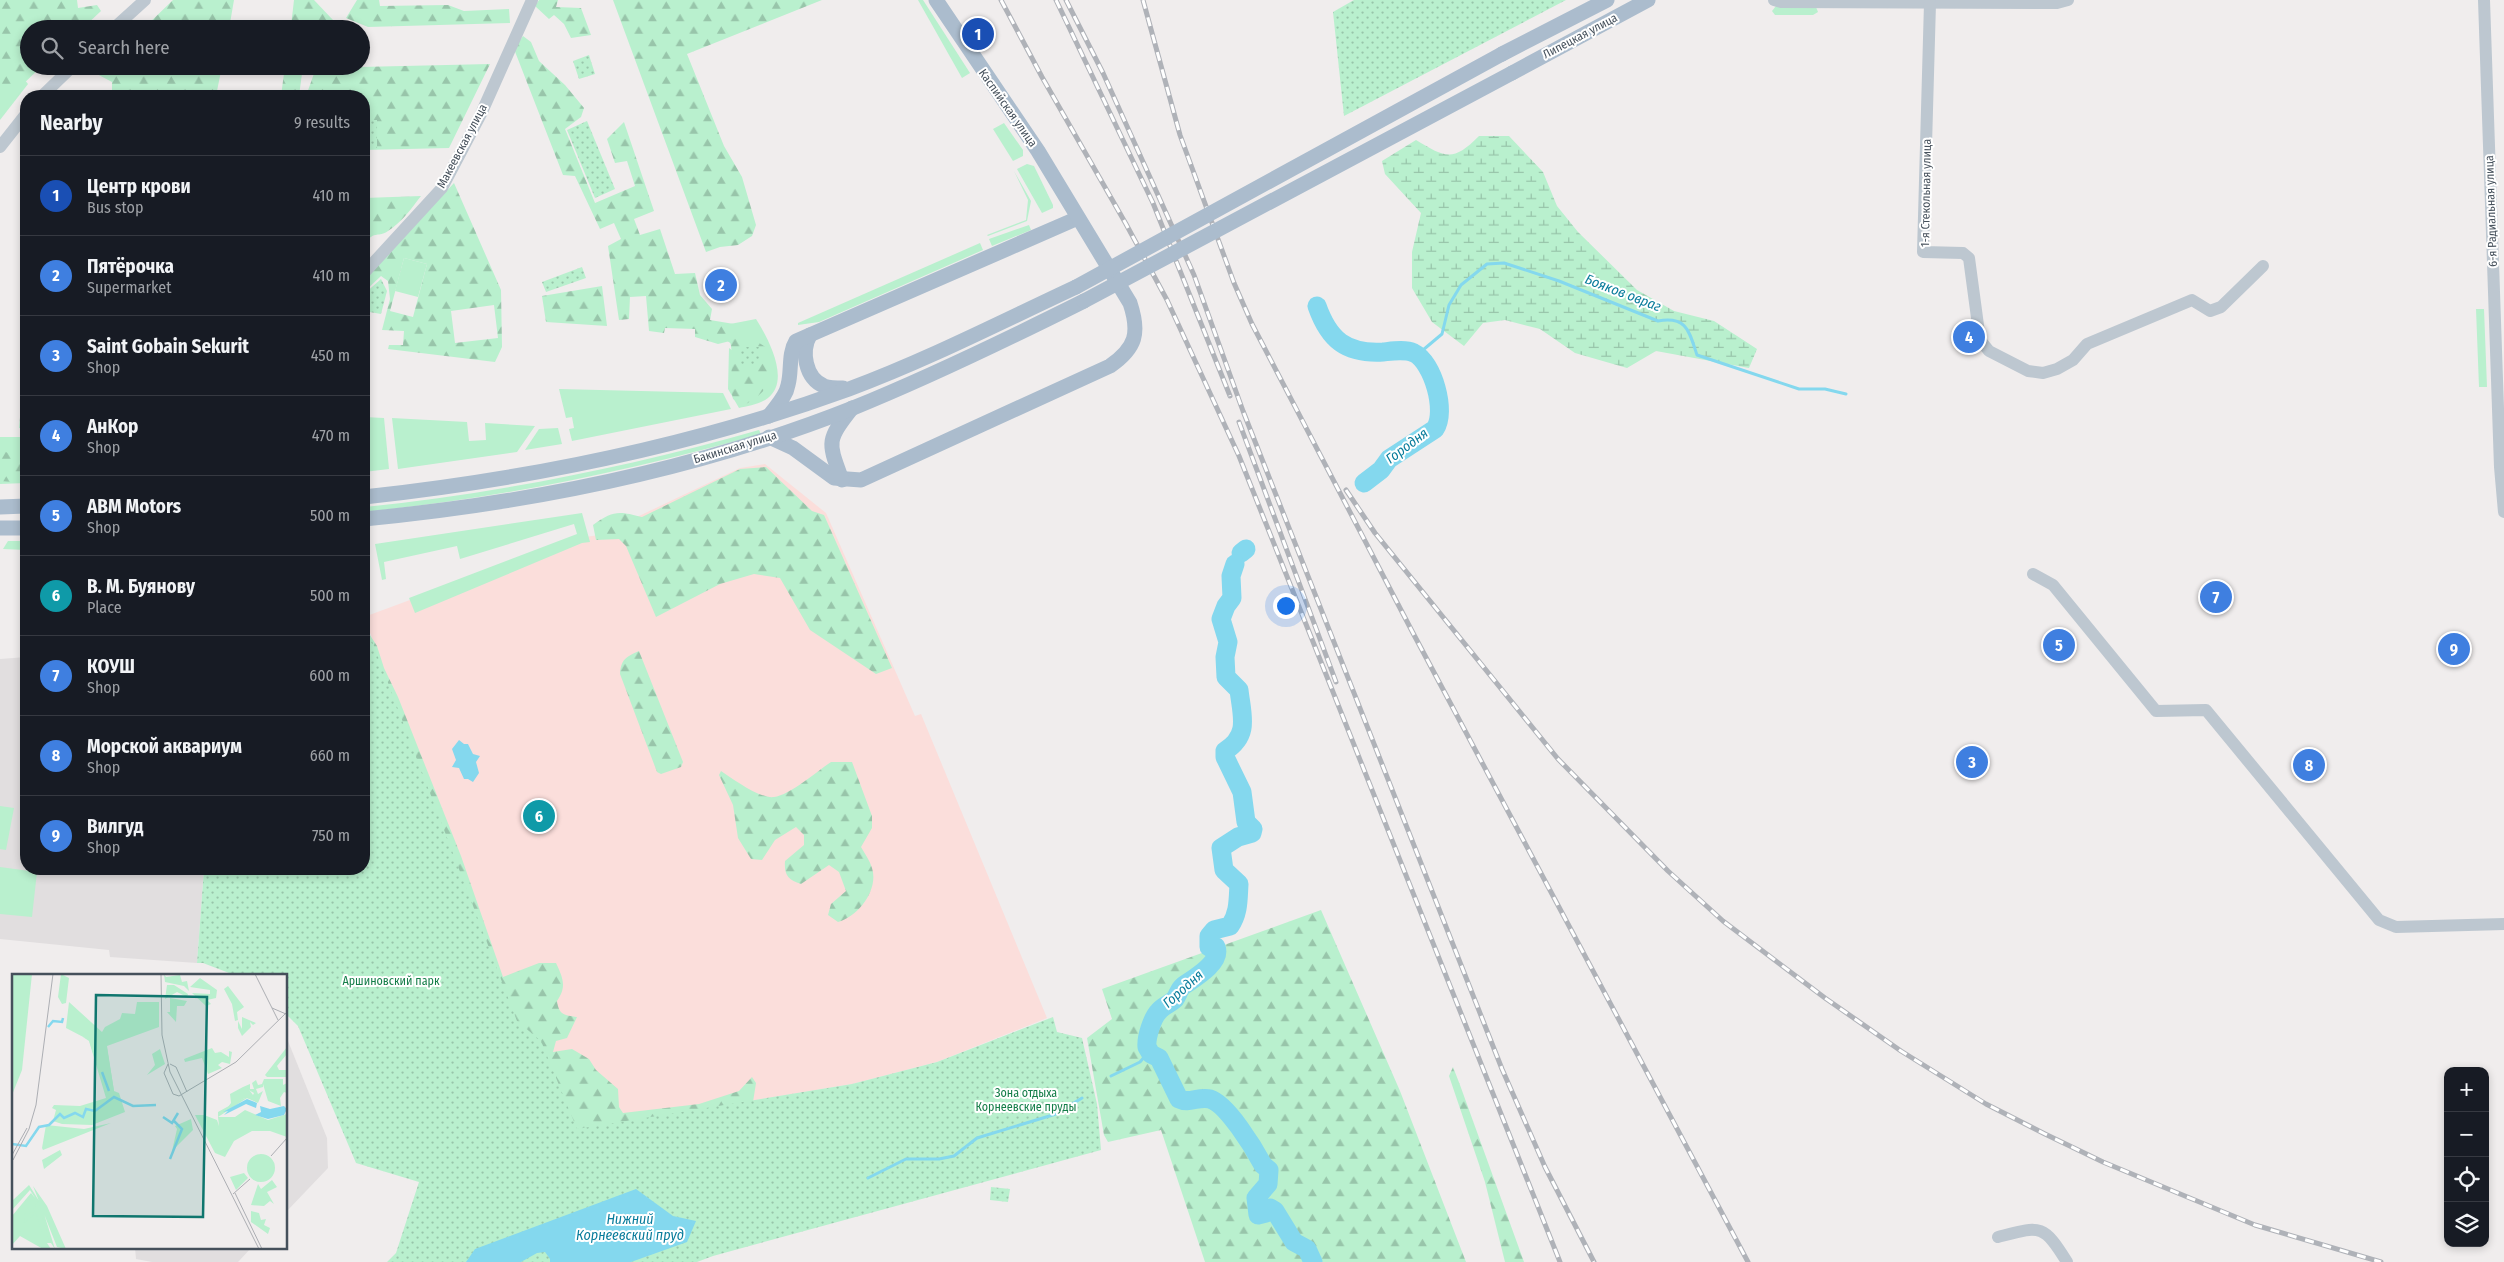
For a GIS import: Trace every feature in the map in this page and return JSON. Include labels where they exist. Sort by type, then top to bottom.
[{"type":"main road","name":"Каспийская улица","points":[[842,480],[869,478],[1110,366],[1130,348],[1135,335],[1136,320],[1130,303],[1038,151],[936,0]]},
{"type":"main road","name":"Липецкая улица","points":[[1076,287],[1502,54],[1607,0]]},
{"type":"main road","name":"Липецкая улица","points":[[1084,301],[1648,0]]},
{"type":"main road","points":[[769,416],[785,395],[788,386],[793,346],[796,341],[1078,218]]},
{"type":"main road","name":"Бакинская улица","points":[[370,495],[493,479],[572,466],[656,448],[769,416],[850,388],[920,360],[1076,287]]},
{"type":"main road","name":"Бакинская улица","points":[[370,518],[482,505],[582,487],[664,469],[769,437],[852,408],[967,359],[1084,301]]},
{"type":"main road","points":[[810,334],[805,348],[810,374],[822,385],[850,388]]},
{"type":"main road","points":[[842,480],[832,451],[831,438],[835,429],[852,408]]},
{"type":"main road","points":[[769,437],[793,448],[831,476],[842,480]]},
{"type":"main road","points":[[0,507],[20,506]]},
{"type":"main road","points":[[0,528],[20,528]]},
{"type":"street","points":[[123,20],[144,0]]},
{"type":"street","name":"Макеевская улица","points":[[370,266],[442,188],[481,114],[532,0]]},
{"type":"street","points":[[1774,0],[1781,2],[1930,3],[2057,3],[2068,0]]},
{"type":"street","name":"6-я Радиальная улица","points":[[2484,0],[2504,512]]},
{"type":"street","name":"1-я Стекольная улица","points":[[1930,3],[1923,252],[1963,253],[1969,258],[1980,340],[1989,351],[2028,371],[2043,372],[2057,369],[2074,360],[2088,344],[2192,300],[2210,311],[2221,307],[2262,266]]},
{"type":"street","points":[[48,90],[64,75]]},
{"type":"street","points":[[0,147],[20,122]]},
{"type":"street","points":[[2033,574],[2052,585],[2156,711],[2206,710],[2379,920],[2396,927],[2504,924]]},
{"type":"street","points":[[1998,1237],[2029,1229],[2042,1231],[2051,1237],[2066,1262]]},
{"type":"shaded area","points":[[765,464],[826,513],[915,716],[921,714],[1047,1018],[937,1062],[852,1084],[577,1130],[517,1021],[370,633],[370,615],[578,538],[599,535],[740,468]]},
{"type":"shaded area","points":[[20,657],[20,875],[204,875],[197,963],[110,957],[109,950],[0,939],[0,659]]},
{"type":"shaded area","points":[[288,1041],[327,1138],[328,1168],[288,1210]]},
{"type":"shaded area","points":[[135,1250],[249,1250],[238,1262],[152,1262],[136,1259]]},
{"type":"green space","points":[[0,0],[77,0],[78,8],[97,5],[101,11],[92,20],[20,20],[20,75],[33,75],[19,88],[2,91],[0,97]]},
{"type":"green space","points":[[173,0],[234,0],[231,20],[152,20]]},
{"type":"green space","points":[[294,0],[314,0],[333,20],[292,20]]},
{"type":"green space","points":[[357,0],[379,0],[380,6],[448,5],[464,11],[509,9],[510,23],[370,27],[370,20],[351,20],[346,18]]},
{"type":"green space","points":[[539,0],[558,0],[556,7],[581,8],[591,35],[571,38],[564,24],[554,15],[549,19],[535,6]]},
{"type":"green space","points":[[613,0],[822,0],[687,54],[724,146],[742,177],[756,225],[752,236],[738,245],[720,247],[706,252]]},
{"type":"green space","points":[[918,0],[923,0],[970,73],[962,78]]},
{"type":"green space","points":[[1354,0],[1566,0],[1344,116],[1333,12]]},
{"type":"green space","points":[[1776,6],[1816,7],[1818,12],[1813,15],[1775,15],[1772,11]]},
{"type":"green space","points":[[523,36],[531,42],[539,61],[565,85],[584,108],[581,117],[565,129],[595,203],[635,186],[627,161],[615,163],[607,139],[624,122],[654,211],[634,219],[640,235],[660,229],[675,274],[695,273],[700,295],[712,309],[710,320],[746,326],[737,337],[739,340],[756,341],[767,348],[771,368],[769,382],[760,394],[743,406],[733,399],[730,341],[718,344],[695,337],[695,329],[665,328],[664,333],[649,331],[646,296],[630,297],[629,319],[619,320],[608,246],[621,239],[614,223],[600,229],[575,176],[563,175],[514,49]]},
{"type":"green space","points":[[0,50],[28,84],[23,90],[20,90],[20,94],[0,120]]},
{"type":"green space","points":[[589,55],[595,74],[579,79],[573,61]]},
{"type":"green space","points":[[490,64],[449,148],[370,150],[370,148],[377,148],[377,120],[370,120],[370,90],[308,90],[314,75],[370,75],[370,67]]},
{"type":"green space","points":[[99,75],[220,75],[217,90],[112,90],[112,82]]},
{"type":"green space","points":[[284,75],[302,75],[300,90],[282,90]]},
{"type":"green space","points":[[370,120],[377,120],[377,148],[370,148]]},
{"type":"green space","points":[[587,121],[615,189],[595,198],[567,130]]},
{"type":"green space","points":[[1004,123],[1023,150],[1023,156],[1013,161],[993,129]]},
{"type":"green space","points":[[1479,136],[1509,136],[1543,172],[1557,206],[1578,232],[1637,290],[1674,311],[1714,321],[1757,349],[1749,368],[1656,351],[1627,368],[1575,353],[1540,329],[1505,320],[1483,323],[1464,346],[1432,322],[1412,288],[1412,252],[1421,213],[1385,174],[1382,161],[1416,140],[1442,154],[1449,154],[1462,150]]},
{"type":"green space","points":[[1027,164],[1034,166],[1053,205],[1053,208],[1042,213],[1017,169]]},
{"type":"green space","points":[[1014,171],[1031,201],[1027,221],[988,236],[1026,220],[1028,200]]},
{"type":"green space","points":[[454,183],[501,290],[502,347],[495,362],[388,349],[389,345],[403,345],[404,331],[382,330],[390,299],[388,281],[381,276],[370,286],[370,274]],"holes":[[[404,258],[427,264],[413,317],[390,311]],[[494,305],[498,338],[455,343],[451,311]]]},
{"type":"green space","points":[[421,196],[398,224],[385,233],[370,238],[370,198]]},
{"type":"green space","points":[[1029,225],[1031,230],[992,246],[989,239]]},
{"type":"green space","points":[[980,243],[983,250],[819,322],[798,325],[798,323]]},
{"type":"green space","points":[[404,258],[427,264],[418,297],[395,291]]},
{"type":"green space","points":[[582,267],[586,278],[546,292],[542,282]]},
{"type":"green space","points":[[381,279],[387,291],[381,314],[370,312],[370,289]]},
{"type":"green space","points":[[602,286],[607,326],[546,322],[542,296]]},
{"type":"green space","points":[[2476,309],[2484,309],[2487,387],[2479,387]]},
{"type":"green space","points":[[756,319],[775,359],[778,381],[775,390],[768,398],[739,408],[728,389],[729,348],[740,356],[740,350],[726,340],[725,325]]},
{"type":"green space","points":[[740,347],[759,347],[759,364],[740,364]]},
{"type":"green space","points":[[559,389],[723,393],[731,409],[572,441],[569,429],[574,428],[572,417],[566,418]]},
{"type":"green space","points":[[370,417],[384,418],[389,469],[370,471]]},
{"type":"green space","points":[[392,418],[467,422],[469,441],[486,440],[485,423],[535,426],[517,452],[398,469]]},
{"type":"green space","points":[[558,428],[562,444],[525,450],[539,429]]},
{"type":"green space","points":[[759,430],[761,434],[663,460],[564,482],[465,499],[370,511],[370,506],[465,494],[564,477],[661,456]]},
{"type":"green space","points":[[0,437],[20,437],[20,483],[0,484]]},
{"type":"green space","points":[[0,445],[6,452],[20,460],[20,483],[0,481]]},
{"type":"green space","points":[[766,467],[812,511],[824,515],[892,668],[876,674],[810,630],[780,578],[754,574],[720,584],[656,617],[626,546],[619,539],[596,540],[593,525],[611,514],[622,513],[642,517],[740,469]]},
{"type":"green space","points":[[582,513],[590,542],[582,543],[415,613],[409,598],[577,534],[574,524],[460,559],[457,546],[384,562],[386,579],[382,580],[375,544]]},
{"type":"green space","points":[[8,541],[20,541],[20,550],[3,549]]},
{"type":"green space","name":"Аршиновский парк","points":[[370,635],[377,646],[384,668],[398,697],[461,856],[503,977],[539,963],[556,963],[563,982],[562,991],[557,1001],[559,1009],[565,1015],[577,1017],[567,1038],[556,1041],[553,1052],[572,1049],[589,1059],[596,1070],[618,1089],[619,1107],[623,1113],[699,1104],[739,1091],[752,1077],[756,1083],[753,1102],[579,1132],[356,963],[288,974],[235,974],[228,972],[205,875],[370,875]]},
{"type":"green space","points":[[370,636],[517,1021],[541,1041],[577,1129],[852,1084],[937,1062],[1053,1017],[1057,1032],[1082,1038],[1097,1104],[1101,1150],[713,1256],[697,1262],[387,1262],[396,1253],[419,1182],[356,1163],[298,1026],[288,1016],[288,974],[232,974],[203,963],[197,963],[204,875],[370,875]]},
{"type":"green space","points":[[639,651],[683,762],[681,767],[661,774],[657,772],[620,674],[625,659]]},
{"type":"green space","points":[[831,762],[852,762],[872,816],[872,828],[861,847],[872,868],[873,876],[870,893],[853,915],[838,922],[828,915],[831,904],[846,891],[839,872],[829,865],[801,884],[790,879],[785,870],[785,861],[804,845],[804,835],[796,827],[775,840],[762,860],[751,859],[738,838],[733,805],[719,775],[721,771],[754,792],[774,797],[795,788]]},
{"type":"green space","points":[[0,806],[14,808],[6,850],[0,849]]},
{"type":"green space","points":[[0,867],[20,870],[20,875],[37,875],[32,917],[0,914]]},
{"type":"green space","points":[[1321,910],[1400,1091],[1466,1262],[1205,1262],[1161,1130],[1108,1142],[1104,1135],[1087,1038],[1112,1019],[1102,989]]},
{"type":"green space","points":[[1453,1067],[1524,1262],[1505,1262],[1485,1182],[1449,1076]]},
{"type":"green space","points":[[991,1187],[1010,1189],[1008,1202],[990,1200]]},
{"type":"water","points":[[459,740],[464,744],[468,744],[473,754],[480,756],[476,762],[479,773],[473,782],[464,779],[459,768],[452,767],[456,760],[452,749]]},
{"type":"water","name":"Нижний Корнеевский пруд","points":[[636,1189],[673,1216],[696,1221],[687,1242],[631,1262],[550,1262],[545,1252],[537,1253],[521,1262],[466,1262],[475,1249]]},
{"type":"waterway","name":"Бояков овраг","points":[[1417,355],[1442,334],[1449,305],[1461,285],[1487,264],[1504,263],[1559,281],[1658,321],[1668,320],[1681,323],[1689,332],[1697,355],[1799,389],[1825,389],[1846,394]]},
{"type":"waterway","name":"Городня","points":[[1317,306],[1327,328],[1333,336],[1349,347],[1370,352],[1403,351],[1414,353],[1427,366],[1436,388],[1439,411],[1435,429],[1389,459],[1381,470],[1364,483]]},
{"type":"waterway","name":"Городня","points":[[1241,553],[1246,549]]},
{"type":"waterway","name":"Городня","points":[[1235,564],[1231,576],[1232,598],[1226,606],[1221,619],[1228,642],[1225,657],[1226,677],[1239,690],[1242,724],[1238,738],[1225,751],[1225,757],[1242,792],[1246,822],[1253,829],[1252,833],[1238,837],[1221,848],[1224,870],[1239,884],[1237,911],[1233,921],[1230,926],[1214,930],[1209,936],[1209,947],[1216,947],[1215,959],[1206,970],[1182,987],[1175,999],[1156,1014],[1150,1028],[1147,1047],[1151,1054],[1159,1058],[1179,1099],[1187,1101],[1202,1098],[1210,1099],[1224,1109],[1232,1118],[1247,1138],[1263,1165],[1269,1170],[1268,1184],[1256,1198],[1258,1215],[1266,1213],[1270,1208],[1275,1211],[1294,1242],[1307,1249],[1313,1262]]},
{"type":"waterway","points":[[1111,1076],[1140,1062],[1146,1055],[1151,1054]]},
{"type":"waterway","points":[[868,1178],[906,1159],[939,1159],[954,1156],[977,1138],[1056,1114],[1082,1098]]},
{"type":"railway","points":[[1001,0],[1167,300],[1239,456],[1560,1262]]},
{"type":"railway","points":[[1056,0],[1153,203],[1230,396]]},
{"type":"railway","points":[[1066,0],[1103,73],[1194,275],[1243,411],[1502,1069],[1545,1167],[1594,1262]]},
{"type":"railway","points":[[1143,0],[1180,135],[1234,283],[1252,324],[1413,633],[1748,1262]]},
{"type":"railway","points":[[1239,422],[1336,682]]},
{"type":"railway","points":[[1346,490],[1375,533],[1558,759],[1668,871],[1723,921],[1825,998],[1901,1051],[1986,1104],[2103,1162],[2255,1225],[2381,1262]]},
{"type":"place","name":"Центр крови","points":[[978,34]]},
{"type":"place","name":"Пятёрочка","points":[[721,285]]},
{"type":"place","name":"АнКор","points":[[1969,337]]},
{"type":"place","name":"КОУШ","points":[[2216,597]]},
{"type":"place","name":"ABM Motors","points":[[2059,645]]},
{"type":"place","name":"Вилгуд","points":[[2454,649]]},
{"type":"place","name":"Saint Gobain Sekurit","points":[[1972,762]]},
{"type":"place","name":"Морской аквариум","points":[[2309,765]]},
{"type":"place","name":"В. М. Буянову","points":[[539,816]]},
{"type":"park label","name":"Зона отдыха Корнеевские пруды","points":[[1026,1100]]}]
